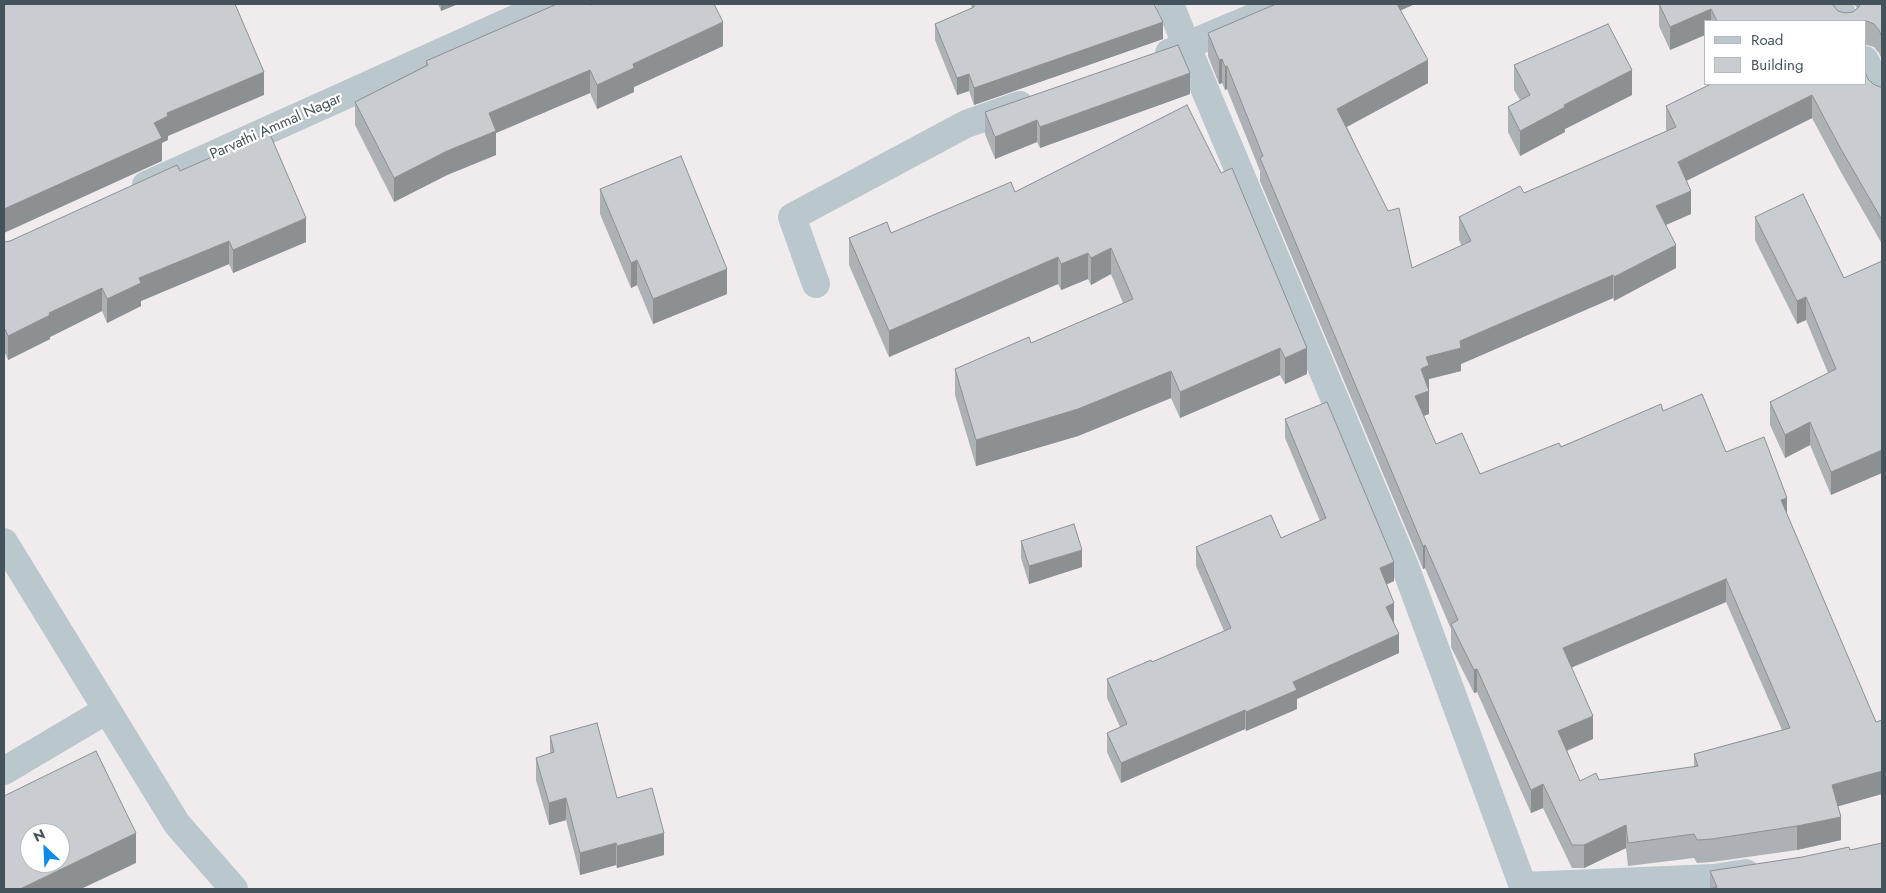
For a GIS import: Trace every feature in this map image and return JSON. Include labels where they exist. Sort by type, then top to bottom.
[{"type":"street","name":"Parvathi Ammal Nagar","points":[[122,196],[548,4]]},
{"type":"street","points":[[1170,4],[1406,569],[1523,888],[1714,878],[1774,869]]},
{"type":"street","points":[[1150,60],[1187,48],[1285,4]]},
{"type":"street","points":[[1837,4],[1845,20]]},
{"type":"street","points":[[1866,62],[1882,95]]},
{"type":"street","points":[[816,284],[792,218],[966,124],[1039,98]]},
{"type":"street","points":[[4,542],[177,824],[234,889]]},
{"type":"street","points":[[4,771],[107,710]]},
{"type":"building","points":[[4,4],[235,4],[264,72],[167,113],[168,116],[154,123],[162,138],[4,209]]},
{"type":"building","points":[[557,4],[714,4],[723,22],[633,64],[634,68],[597,85],[590,70],[489,113],[496,131],[447,151],[394,178],[355,102],[428,65],[426,61]]},
{"type":"building","points":[[974,4],[1154,4],[1163,22],[974,88],[969,74],[957,78],[935,24],[974,7]]},
{"type":"building","points":[[1276,4],[1397,4],[1428,60],[1337,109],[1388,211],[1399,208],[1412,268],[1471,241],[1459,217],[1520,186],[1524,193],[1676,127],[1666,106],[1709,85],[1866,85],[1866,74],[1873,84],[1882,87],[1882,220],[1812,95],[1678,162],[1691,191],[1656,206],[1676,245],[1614,277],[1613,275],[1460,341],[1461,348],[1426,357],[1429,365],[1421,369],[1429,391],[1415,396],[1436,444],[1462,433],[1480,474],[1559,443],[1561,447],[1661,404],[1663,411],[1702,394],[1726,452],[1764,437],[1787,498],[1781,500],[1876,722],[1882,720],[1882,771],[1832,785],[1841,817],[1712,839],[1697,840],[1694,834],[1628,843],[1626,825],[1584,845],[1572,845],[1543,784],[1531,790],[1477,669],[1474,670],[1451,624],[1458,620],[1425,545],[1423,546],[1260,158],[1263,156],[1227,66],[1225,67],[1222,59],[1219,60],[1208,33]],"holes":[[[1726,579],[1790,728],[1694,754],[1698,766],[1599,780],[1596,773],[1580,781],[1558,731],[1593,716],[1563,648]]]},
{"type":"building","points":[[1659,4],[1832,4],[1838,11],[1845,13],[1853,12],[1860,4],[1882,4],[1882,37],[1874,24],[1866,20],[1716,20],[1711,9],[1670,27]]},
{"type":"building","points":[[1608,24],[1632,70],[1564,105],[1565,107],[1520,131],[1508,107],[1530,95],[1514,65]]},
{"type":"building","points":[[1178,45],[1190,73],[1040,127],[1037,120],[995,137],[985,112]]},
{"type":"building","points":[[1187,105],[1221,173],[1232,168],[1307,348],[1285,358],[1280,348],[1180,392],[1171,371],[1078,409],[976,440],[955,369],[1029,337],[1031,343],[1133,299],[1111,248],[1091,258],[1088,253],[1061,264],[1058,257],[889,331],[849,238],[887,222],[891,233],[1011,182],[1015,192]]},
{"type":"building","points":[[269,132],[306,218],[233,250],[229,241],[139,278],[141,283],[107,299],[102,288],[49,313],[50,315],[8,336],[4,330],[4,242],[10,241],[177,165],[180,171]]},
{"type":"building","points":[[681,156],[727,269],[653,299],[637,260],[631,263],[600,189]]},
{"type":"building","points":[[1803,194],[1844,278],[1882,261],[1882,450],[1831,472],[1810,422],[1785,435],[1770,402],[1836,369],[1806,297],[1797,301],[1755,217]]},
{"type":"building","points":[[1327,402],[1394,562],[1380,568],[1394,603],[1386,607],[1399,634],[1293,682],[1297,690],[1121,763],[1107,733],[1127,724],[1107,679],[1231,628],[1196,547],[1271,515],[1281,538],[1326,518],[1285,419]]},
{"type":"building","points":[[1074,524],[1082,550],[1029,566],[1021,541]]},
{"type":"building","points":[[597,723],[617,798],[652,788],[664,833],[617,846],[616,843],[580,853],[566,798],[549,803],[536,758],[554,752],[550,736]]},
{"type":"building","points":[[96,751],[136,833],[70,865],[70,823],[20,823],[20,873],[53,873],[20,889],[4,889],[4,796]]},
{"type":"building","points":[[1882,843],[1882,889],[1710,889],[1717,887],[1710,871],[1802,857],[1849,847],[1850,850]]}]
